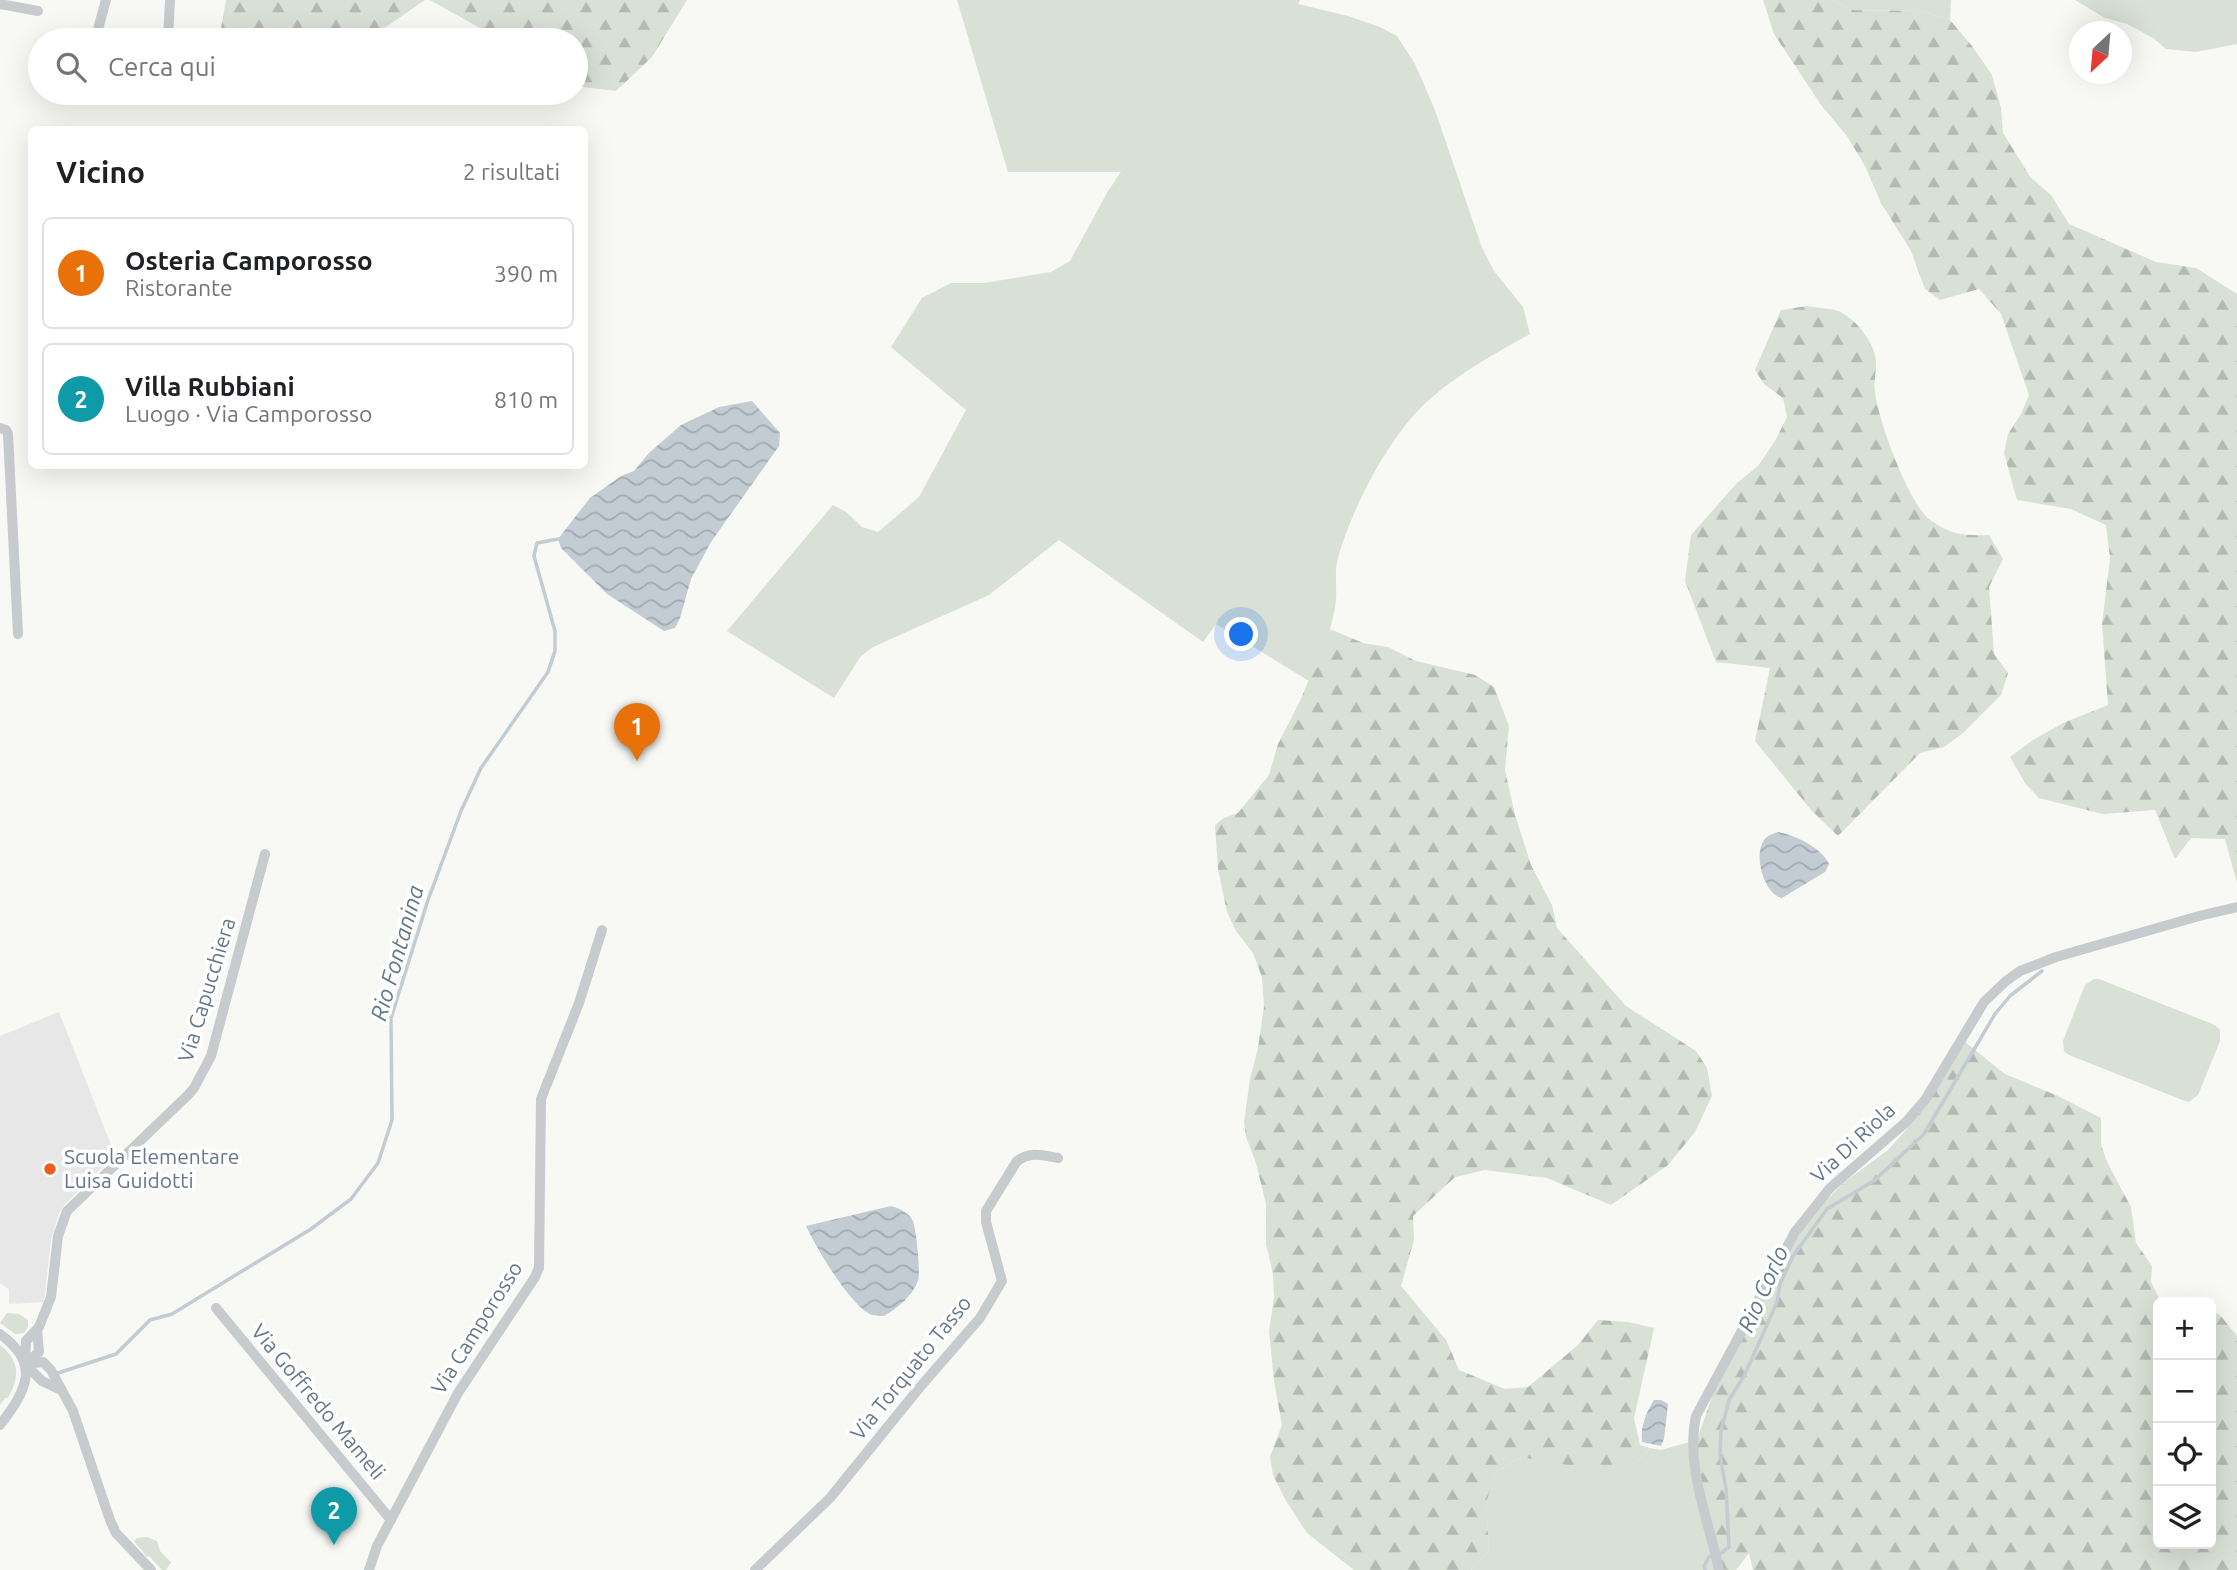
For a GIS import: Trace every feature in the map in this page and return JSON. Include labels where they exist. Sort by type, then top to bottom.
[{"type":"street","points":[[98,28],[106,0]]},
{"type":"street","points":[[169,28],[170,0]]},
{"type":"street","points":[[0,4],[38,11]]},
{"type":"street","points":[[0,428],[8,434],[18,634]]},
{"type":"street","name":"Via Capucchiera","points":[[25,1387],[26,1341],[37,1330],[51,1297],[58,1236],[68,1211],[188,1095],[211,1056],[265,854]]},
{"type":"street","name":"Via Di Riola","points":[[1718,1566],[1697,1476],[1692,1434],[1696,1416],[1802,1222],[1830,1188],[1906,1122],[1924,1101],[1984,1002],[2006,981],[2020,971],[2056,957],[2237,907]]},
{"type":"street","name":"Via Camporosso","points":[[369,1570],[377,1546],[458,1392],[535,1277],[538,1268],[541,1099],[579,1003],[602,930]]},
{"type":"street","name":"Via Torquato Tasso","points":[[755,1570],[830,1498],[980,1318],[1002,1281],[986,1222],[986,1211],[1017,1161],[1034,1154],[1058,1158]]},
{"type":"street","name":"Via Goffredo Mameli","points":[[216,1308],[391,1520]]},
{"type":"street","points":[[0,1334],[21,1354],[25,1364],[42,1381],[61,1390]]},
{"type":"street","points":[[25,1364],[54,1377],[73,1411],[116,1533],[151,1570]]},
{"type":"street","points":[[0,1425],[25,1387],[61,1390]]},
{"type":"shaded area","name":"Scuola Elementare Luisa Guidotti","points":[[59,1012],[115,1155],[59,1213],[51,1239],[44,1302],[9,1304],[9,1289],[0,1283],[0,1036]]},
{"type":"green space","points":[[226,0],[425,0],[384,28],[221,28]]},
{"type":"green space","points":[[430,0],[687,0],[652,57],[616,91],[588,88],[588,28],[480,28]]},
{"type":"green space","points":[[957,0],[1300,0],[1298,4],[1348,16],[1397,36],[1415,64],[1435,110],[1482,248],[1494,271],[1523,307],[1530,334],[1479,363],[1442,389],[1416,413],[1388,450],[1363,494],[1344,538],[1337,563],[1336,600],[1332,621],[1309,681],[1216,624],[1203,642],[1059,540],[989,595],[873,647],[861,656],[834,698],[727,631],[833,505],[846,512],[862,527],[878,532],[919,497],[966,410],[891,347],[922,298],[951,283],[984,283],[1051,272],[1070,261],[1121,172],[1008,172]]},
{"type":"green space","points":[[1763,0],[1833,0],[1850,10],[1921,11],[1950,20],[1992,75],[2001,108],[2003,133],[2031,178],[2051,195],[2069,224],[2156,262],[2196,268],[2237,294],[2237,883],[2225,839],[2191,838],[2175,859],[2155,810],[2103,814],[2039,798],[2025,783],[2010,757],[2063,723],[2108,705],[2102,624],[2110,558],[2106,525],[2071,509],[2017,500],[2004,453],[2008,434],[2029,395],[2001,314],[1979,289],[1940,300],[1925,289],[1911,251],[1881,203],[1865,166],[1847,136],[1821,105],[1774,34]]},
{"type":"green space","points":[[1833,0],[1951,0],[1950,20],[1921,11],[1850,10]]},
{"type":"green space","points":[[2075,0],[2237,0],[2237,44],[2196,52],[2166,49],[2132,27],[2132,21],[2105,18]]},
{"type":"green space","points":[[1807,306],[1844,314],[1856,323],[1870,342],[1876,360],[1877,405],[1895,460],[1921,510],[1929,519],[1951,531],[1965,535],[1989,535],[2003,559],[1989,587],[1994,654],[2008,673],[2001,695],[1963,733],[1944,747],[1920,753],[1838,836],[1811,810],[1755,741],[1770,668],[1716,662],[1685,581],[1691,535],[1737,483],[1758,466],[1787,417],[1783,398],[1764,384],[1755,370],[1781,310]]},
{"type":"green space","points":[[1330,629],[1363,643],[1388,647],[1416,661],[1475,675],[1494,687],[1509,726],[1505,770],[1515,815],[1531,865],[1552,905],[1557,928],[1626,1006],[1696,1051],[1707,1068],[1712,1096],[1695,1132],[1668,1165],[1611,1205],[1547,1178],[1485,1170],[1455,1177],[1413,1216],[1414,1240],[1401,1286],[1446,1340],[1459,1370],[1505,1389],[1528,1387],[1578,1345],[1598,1320],[1628,1322],[1654,1328],[1634,1418],[1640,1445],[1650,1448],[1631,1469],[1597,1470],[1521,1457],[1497,1471],[1486,1503],[1489,1551],[1471,1570],[1354,1570],[1307,1533],[1273,1475],[1270,1457],[1282,1425],[1269,1331],[1274,1298],[1273,1274],[1266,1244],[1266,1204],[1244,1122],[1264,1006],[1262,977],[1253,953],[1236,931],[1227,912],[1218,869],[1215,825],[1238,813],[1269,775],[1278,744],[1300,701]]},
{"type":"green space","points":[[2094,979],[2215,1025],[2220,1030],[2220,1041],[2198,1095],[2189,1102],[2185,1101],[2064,1051],[2063,1041],[2085,985]]},
{"type":"green space","points":[[1960,1038],[2005,1074],[2101,1118],[2101,1145],[2131,1207],[2136,1243],[2152,1266],[2151,1282],[2158,1297],[2153,1297],[2153,1549],[2216,1549],[2216,1313],[2237,1336],[2237,1570],[1753,1570],[1749,1553],[1736,1570],[1717,1570],[1705,1514],[1697,1440],[1715,1388],[1775,1268],[1817,1209],[1846,1181],[1888,1150],[1905,1131]]},
{"type":"green space","points":[[7,1313],[19,1314],[28,1320],[24,1333],[15,1334],[0,1323]]},
{"type":"green space","points":[[0,1345],[11,1357],[16,1376],[8,1398],[0,1405]]},
{"type":"green space","points":[[1697,1440],[1717,1570],[1471,1570],[1489,1551],[1486,1503],[1497,1471],[1521,1457],[1631,1469],[1650,1448],[1661,1450]]},
{"type":"green space","points":[[147,1537],[157,1541],[160,1551],[171,1562],[166,1570],[162,1570],[147,1557],[134,1541]]},
{"type":"water","points":[[752,401],[780,433],[779,446],[711,542],[691,579],[675,628],[664,631],[607,594],[561,548],[558,539],[590,498],[621,476],[634,471],[649,453],[681,425],[719,407]]},
{"type":"water","points":[[1778,832],[1807,843],[1829,864],[1825,872],[1782,898],[1765,882],[1760,864],[1764,840]]},
{"type":"water","points":[[891,1206],[903,1211],[913,1221],[919,1276],[912,1292],[904,1301],[884,1316],[876,1316],[860,1306],[842,1286],[806,1226]]},
{"type":"water","points":[[1654,1400],[1668,1404],[1661,1446],[1642,1442],[1644,1420]]},
{"type":"waterway","name":"Rio Fontanina","points":[[58,1373],[116,1354],[150,1320],[172,1314],[311,1229],[351,1199],[378,1163],[392,1120],[391,1018],[428,900],[461,811],[481,768],[548,672],[555,651],[555,631],[534,556],[537,543],[558,539]]},
{"type":"waterway","name":"Rio Corlo","points":[[1705,1570],[1704,1566],[1709,1557],[1729,1547],[1726,1488],[1720,1455],[1721,1431],[1729,1400],[1744,1376],[1763,1334],[1793,1256],[1827,1209],[1875,1180],[1924,1134],[1995,1014],[2010,996],[2042,971]]},
{"type":"place","name":"Osteria Camporosso","points":[[637,761]]},
{"type":"place","name":"Scuola Elementare Luisa Guidotti","points":[[50,1169]]},
{"type":"place","name":"Villa Rubbiani","points":[[334,1545]]}]
